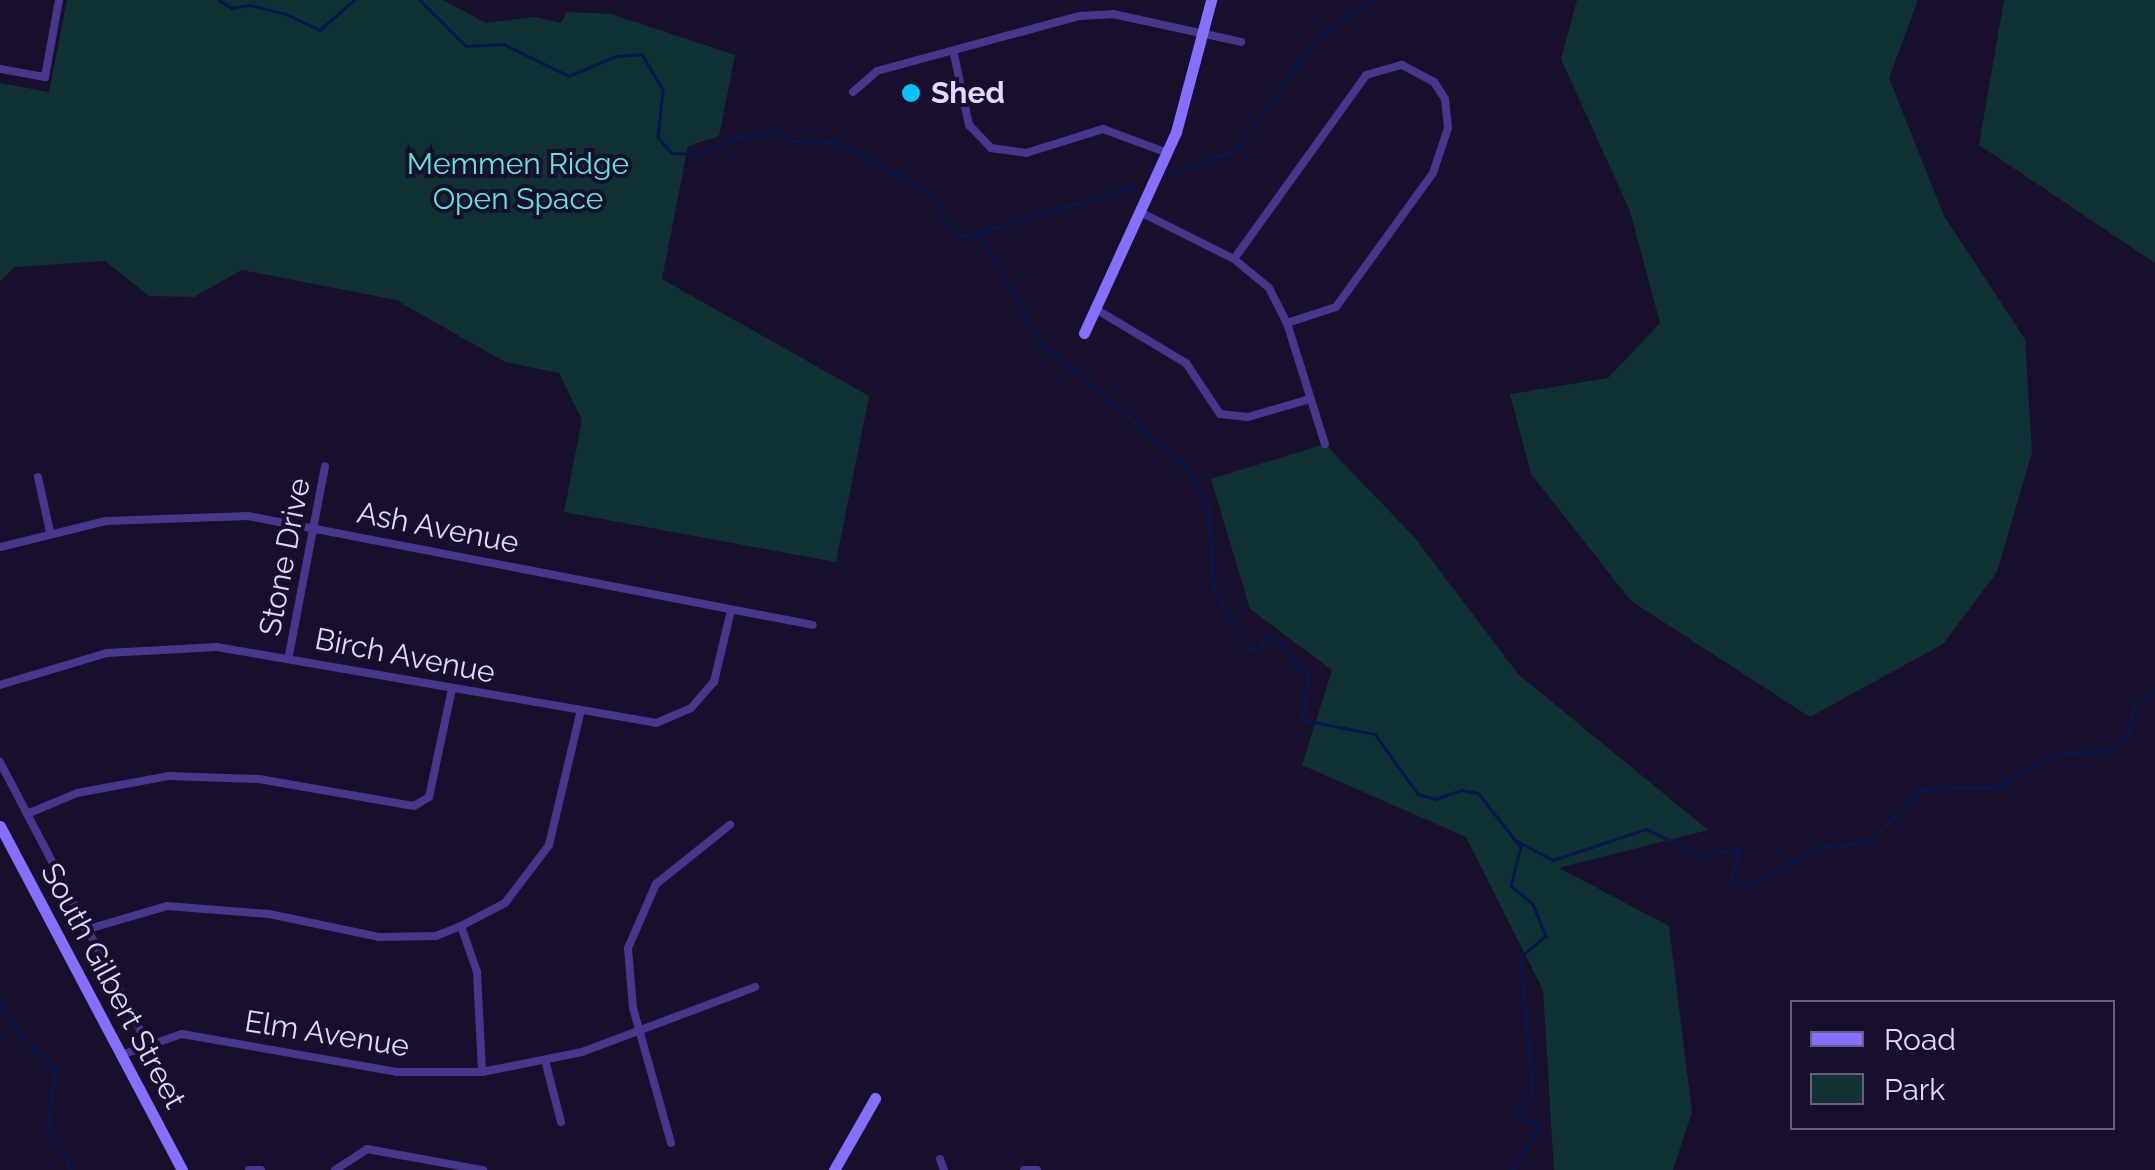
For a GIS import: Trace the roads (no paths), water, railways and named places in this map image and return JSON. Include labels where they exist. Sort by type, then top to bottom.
[{"type":"street","points":[[0,69],[45,77],[59,0]]},
{"type":"street","points":[[1084,333],[1168,153],[1206,32],[1211,0]]},
{"type":"street","points":[[853,92],[878,71],[954,54],[1080,16],[1113,14],[1241,42]]},
{"type":"street","points":[[954,54],[969,125],[991,148],[1026,152],[1113,129],[1168,153]]},
{"type":"street","points":[[1234,258],[1366,75],[1402,65],[1434,82],[1445,99],[1448,128],[1433,173],[1336,308],[1287,324]]},
{"type":"street","points":[[1140,212],[1234,258],[1269,288],[1287,324],[1324,444]]},
{"type":"street","points":[[1094,308],[1186,363],[1220,414],[1248,416],[1310,399]]},
{"type":"street","name":"Stone Drive","points":[[290,655],[325,466]]},
{"type":"street","points":[[38,478],[50,532]]},
{"type":"street","name":"Ash Avenue","points":[[0,546],[50,532],[204,514],[314,526],[813,625]]},
{"type":"street","name":"Birch Avenue","points":[[0,685],[63,662],[144,649],[217,647],[290,655],[580,714],[656,723],[691,708],[714,682],[731,610]]},
{"type":"street","points":[[28,814],[77,794],[169,776],[259,780],[414,806],[429,797],[452,689]]},
{"type":"street","points":[[85,930],[166,906],[270,914],[379,936],[436,936],[461,926],[505,902],[549,845],[580,714]]},
{"type":"street","points":[[0,762],[147,1043]]},
{"type":"street","points":[[671,1143],[627,970],[642,905],[672,867],[730,824]]},
{"type":"street","name":"South Gilbert Street","points":[[0,826],[182,1170]]},
{"type":"street","points":[[461,926],[477,972],[482,1072]]},
{"type":"street","name":"Elm Avenue","points":[[122,1055],[147,1043],[182,1034],[397,1072],[482,1072],[546,1064],[755,986]]},
{"type":"street","points":[[546,1064],[561,1122]]},
{"type":"street","points":[[834,1170],[875,1098]]},
{"type":"street","points":[[335,1170],[367,1149],[482,1170]]},
{"type":"street","points":[[940,1159],[944,1170]]},
{"type":"street","points":[[249,1170],[261,1170]]},
{"type":"street","points":[[1024,1170],[1037,1170]]},
{"type":"waterway","points":[[219,0],[232,8],[250,5],[286,14],[320,30],[354,0]]},
{"type":"waterway","points":[[420,0],[466,46],[504,44],[569,76],[616,56],[642,54],[663,90],[658,137],[672,153],[698,154],[734,138],[779,131],[791,141],[836,142],[925,190],[959,236],[976,234],[984,241],[1041,343],[1181,461],[1208,504],[1214,588],[1247,648],[1259,649],[1267,636],[1277,639],[1308,675],[1303,720],[1375,734],[1418,794],[1435,799],[1461,790],[1478,793],[1521,847],[1511,886],[1533,904],[1546,936],[1521,957],[1533,1091],[1518,1116],[1540,1126],[1512,1170]]},
{"type":"waterway","points":[[1173,172],[1236,150],[1315,39],[1372,0]]},
{"type":"waterway","points":[[978,233],[1134,186]]},
{"type":"waterway","points":[[1517,841],[1553,860],[1646,829],[1703,856],[1740,848],[1731,884],[1750,885],[1820,847],[1871,841],[1920,789],[1997,787],[2055,754],[2105,751],[2127,737],[2135,705],[2155,689]]},
{"type":"waterway","points":[[0,1002],[23,1040],[56,1069],[48,1126],[72,1170]]},
{"type":"place","name":"Shed","points":[[911,93]]},
{"type":"park label","name":"Memmen Ridge Open Space","points":[[518,181]]}]
